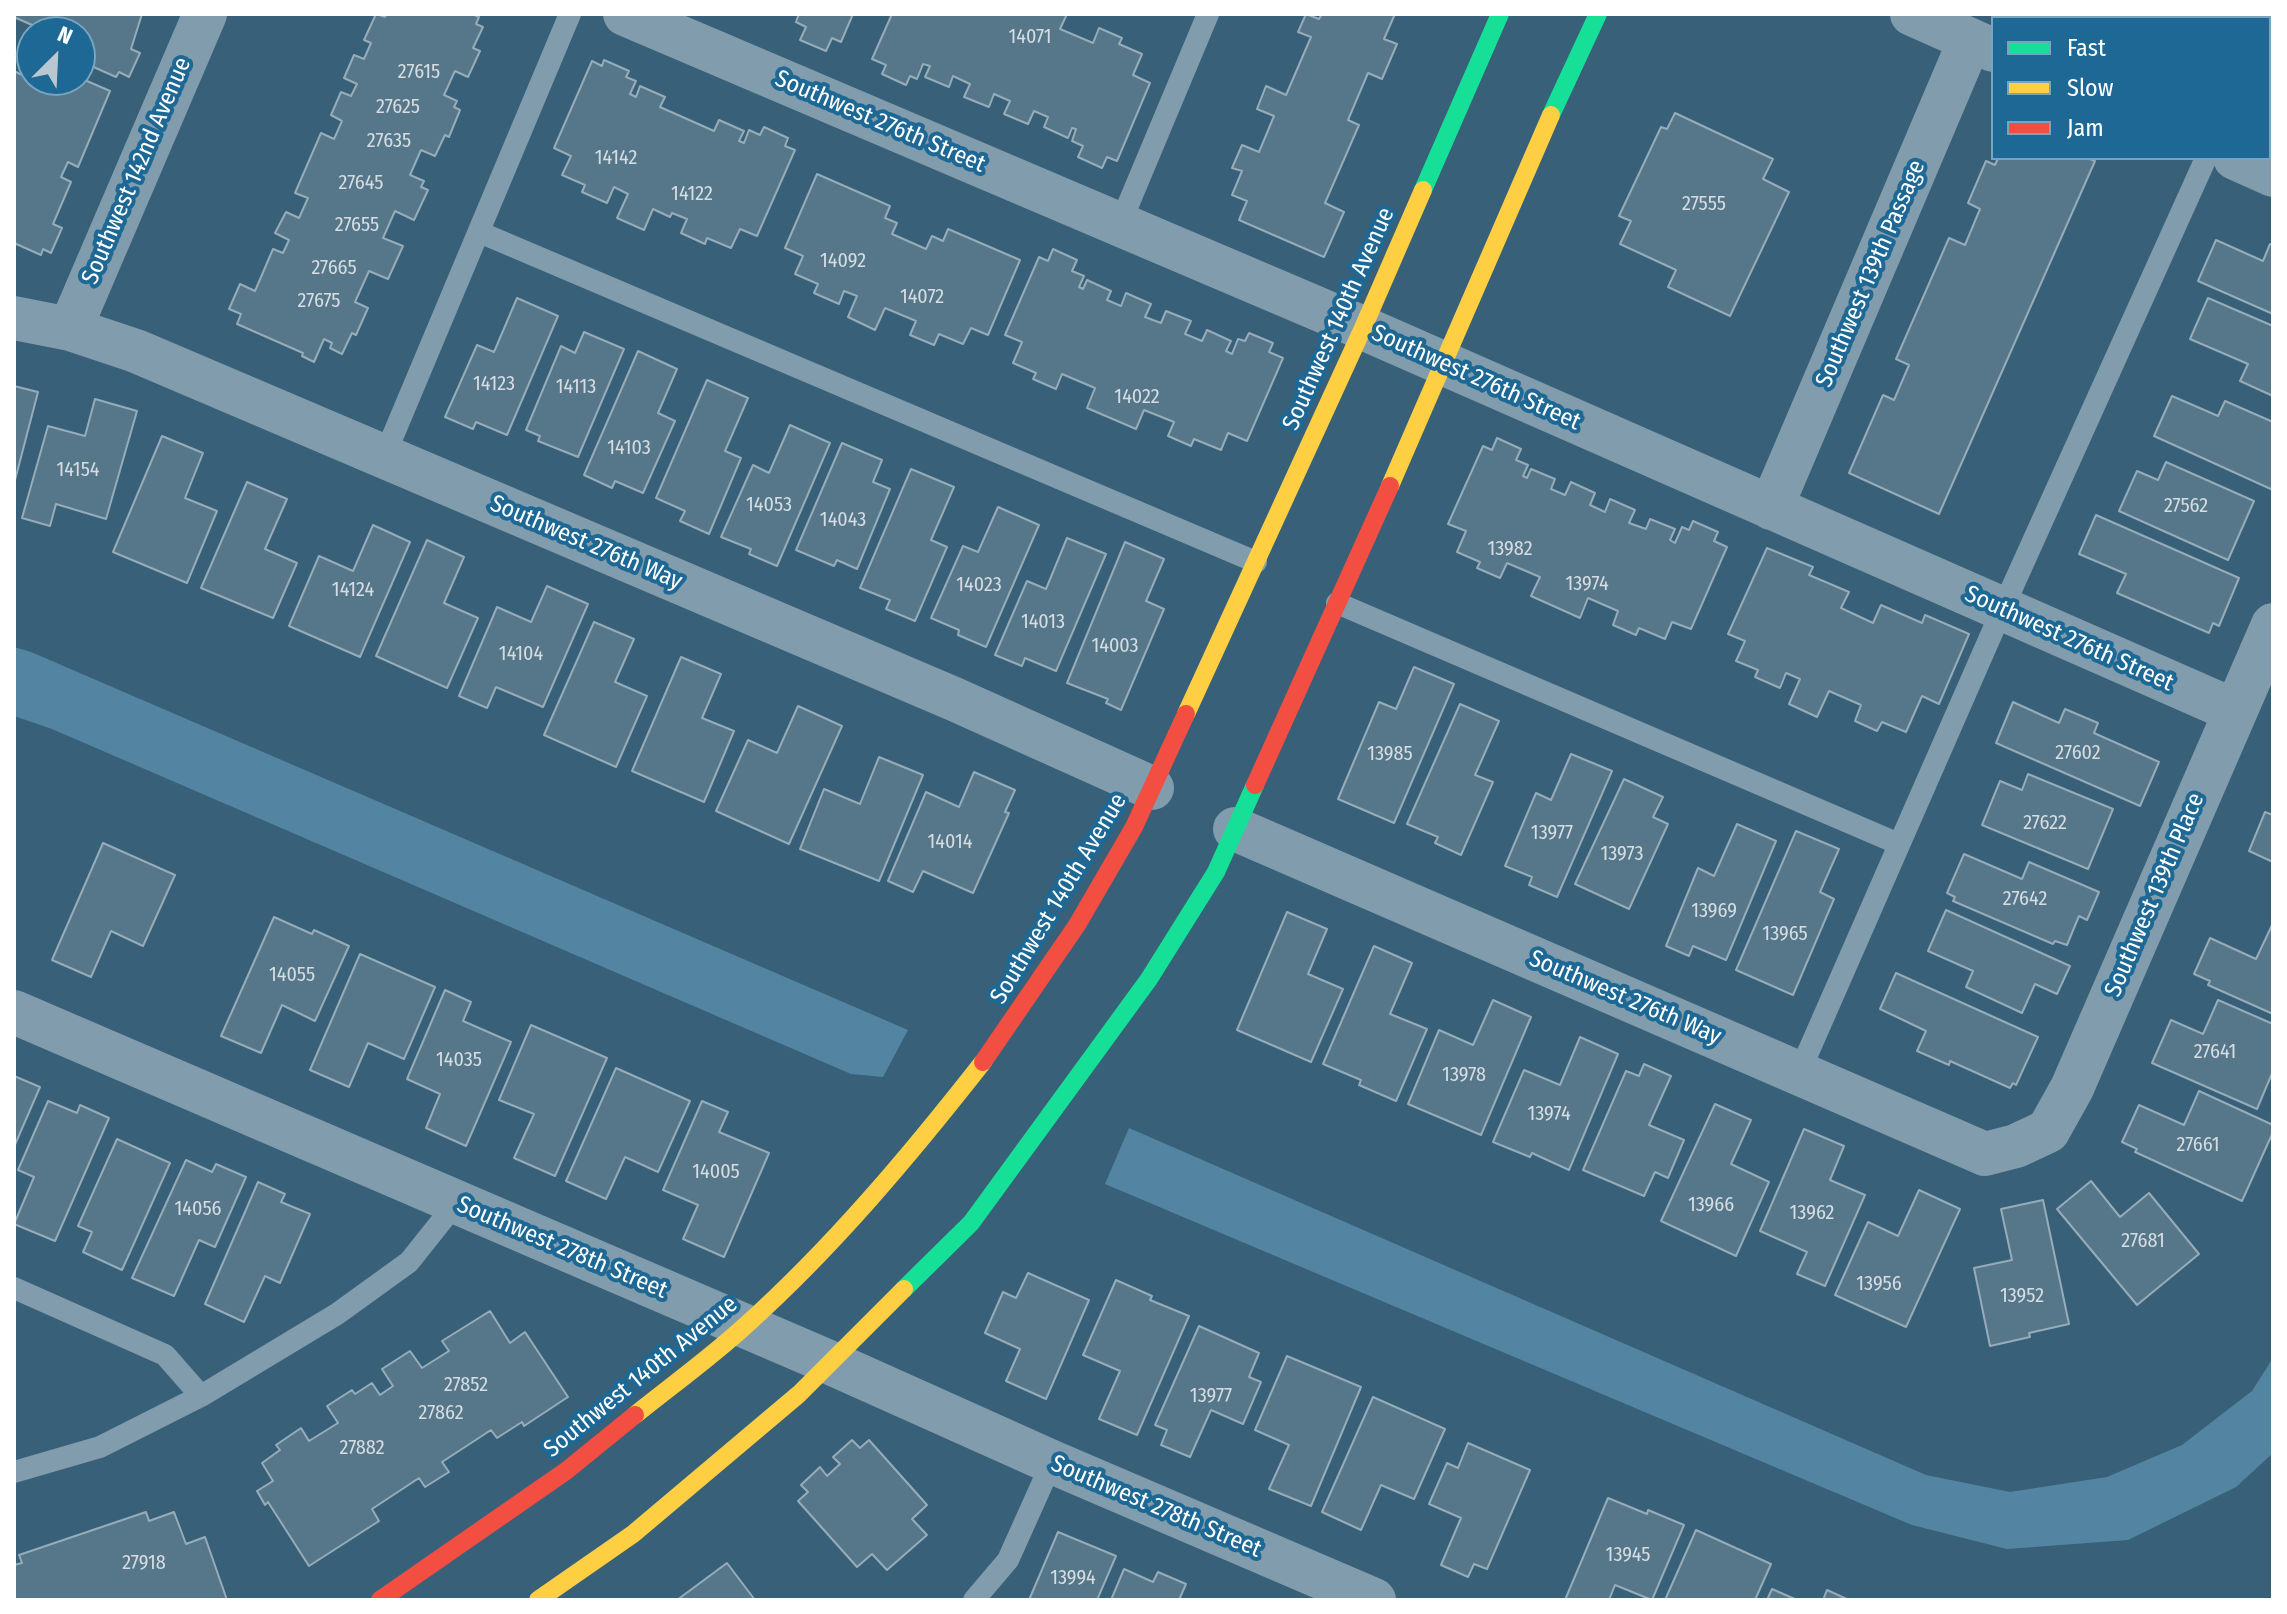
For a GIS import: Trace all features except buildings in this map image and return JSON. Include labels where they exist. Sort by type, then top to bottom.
[{"type":"street","name":"Southwest 142nd Avenue","points":[[70,329],[205,14]]},
{"type":"street","name":"Southwest 276th Street","points":[[625,14],[1363,328],[2235,711]]},
{"type":"street","name":"Southwest 140th Avenue","points":[[380,1600],[566,1471],[744,1327],[827,1247],[926,1135],[1000,1040],[1077,925],[1134,827],[1363,328],[1500,14]]},
{"type":"street","points":[[538,1600],[633,1534],[799,1394],[971,1223],[1149,979],[1216,872],[1444,366],[1551,115],[1598,14]]},
{"type":"street","points":[[1912,14],[1982,45]]},
{"type":"street","name":"Southwest 139th Passage","points":[[1771,508],[1982,45]]},
{"type":"street","points":[[2239,160],[2273,175]]},
{"type":"street","name":"Southwest 276th Way","points":[[14,318],[70,329],[136,351],[954,699],[1152,788]]},
{"type":"street","name":"Southwest 139th Place","points":[[2016,1146],[2048,1131],[2072,1088],[2273,625]]},
{"type":"street","name":"Southwest 276th Way","points":[[1235,829],[1985,1154],[2016,1146]]},
{"type":"street","name":"Southwest 278th Street","points":[[14,1012],[1374,1600]]},
{"type":"lane","points":[[384,457],[570,14]]},
{"type":"lane","points":[[1120,224],[1208,14]]},
{"type":"lane","points":[[1799,1073],[2002,610],[2205,160]]},
{"type":"lane","points":[[479,232],[1256,562]]},
{"type":"lane","points":[[1337,603],[1899,844]]},
{"type":"lane","points":[[14,1472],[100,1447],[201,1396],[337,1314],[409,1262],[456,1203]]},
{"type":"lane","points":[[14,1288],[165,1355],[201,1396]]},
{"type":"lane","points":[[974,1600],[1008,1560],[1052,1462]]},
{"type":"water","points":[[14,647],[908,1030],[883,1077],[851,1074],[52,729],[14,716]]},
{"type":"water","points":[[1129,1128],[1926,1475],[2010,1492],[2107,1477],[2182,1445],[2252,1391],[2273,1358],[2273,1453],[2236,1487],[2128,1540],[2007,1549],[1912,1525],[1105,1184]]},
{"type":"traffic: fast","points":[[1423,190],[1500,14]]},
{"type":"traffic: fast","points":[[1551,115],[1598,14]]},
{"type":"traffic: fast","points":[[904,1289],[971,1223],[1149,979],[1216,872],[1255,785]]},
{"type":"traffic: slow","points":[[1390,486],[1551,115]]},
{"type":"traffic: slow","points":[[1186,714],[1423,190]]},
{"type":"traffic: slow","points":[[635,1415],[732,1338],[809,1264],[899,1166],[983,1062]]},
{"type":"traffic: slow","points":[[538,1600],[633,1534],[799,1394],[904,1289]]},
{"type":"traffic: jam","points":[[1255,785],[1390,486]]},
{"type":"traffic: jam","points":[[983,1062],[1077,925],[1134,827],[1186,714]]},
{"type":"traffic: jam","points":[[380,1600],[566,1471],[635,1415]]}]
